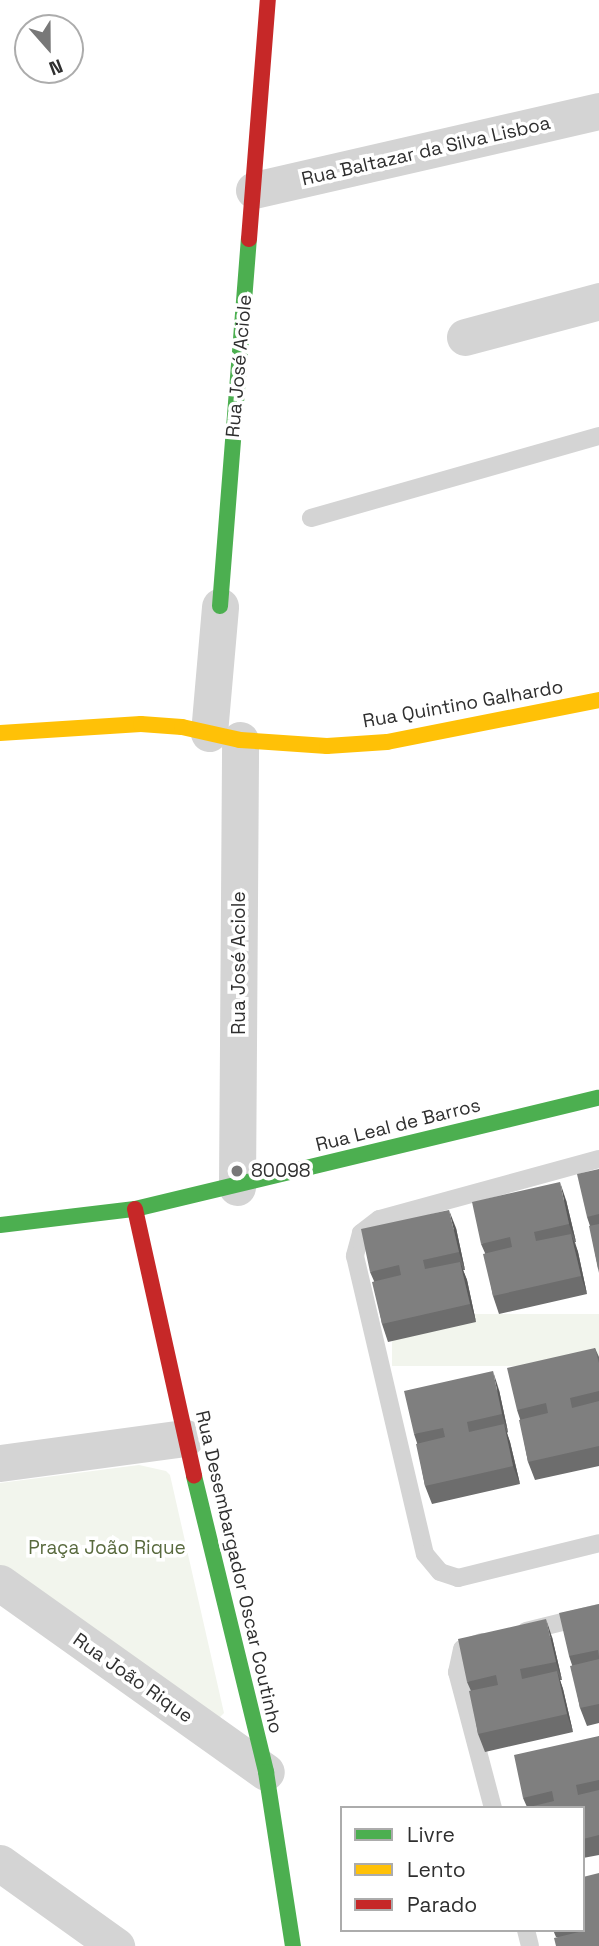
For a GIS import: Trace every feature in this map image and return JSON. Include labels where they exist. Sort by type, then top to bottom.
[{"type":"street","name":"Rua José Aciole","points":[[237,1187],[220,606],[268,0]]},
{"type":"street","name":"Rua Baltazar da Silva Lisboa","points":[[254,190],[599,111]]},
{"type":"street","points":[[465,337],[599,301]]},
{"type":"street","name":"Rua Quintino Galhardo","points":[[0,733],[141,724],[225,737],[327,746],[387,742],[599,700]]},
{"type":"street","name":"Rua Leal de Barros","points":[[0,1225],[135,1209],[237,1187],[599,1098]]},
{"type":"street","name":"Rua Desembargador Oscar Coutinho","points":[[135,1209],[185,1438],[266,1772],[293,1946]]},
{"type":"street","points":[[0,1463],[185,1438]]},
{"type":"street","name":"Rua João Rique","points":[[0,1583],[266,1772]]},
{"type":"street","points":[[0,1863],[116,1946]]},
{"type":"lane","points":[[311,518],[599,436]]},
{"type":"lane","points":[[599,1160],[379,1219],[361,1233],[355,1256],[425,1554],[440,1572],[458,1578],[599,1543]]},
{"type":"lane","points":[[492,1806],[457,1672],[461,1649],[599,1613]]},
{"type":"green space","points":[[392,1314],[599,1314],[599,1366],[392,1366]]},
{"type":"green space","name":"Praça João Rique","points":[[139,1465],[166,1471],[170,1475],[224,1713],[219,1718],[0,1566],[0,1483]]},
{"type":"building","points":[[599,1169],[599,1214],[587,1217],[577,1174]]},
{"type":"building","points":[[560,1182],[569,1224],[534,1232],[536,1241],[571,1234],[581,1276],[493,1296],[483,1254],[512,1247],[510,1237],[481,1244],[472,1202]]},
{"type":"building","points":[[449,1210],[459,1252],[423,1260],[425,1269],[460,1262],[470,1304],[382,1324],[372,1282],[401,1275],[399,1265],[370,1272],[361,1229]]},
{"type":"building","points":[[599,1224],[599,1269],[598,1269],[589,1226]]},
{"type":"building","points":[[595,1348],[599,1363],[599,1391],[570,1398],[572,1408],[599,1401],[599,1446],[528,1462],[519,1420],[548,1413],[546,1403],[517,1410],[507,1368]]},
{"type":"building","points":[[493,1371],[502,1414],[467,1422],[469,1432],[504,1424],[513,1466],[425,1486],[416,1444],[445,1437],[443,1428],[414,1434],[404,1391]]},
{"type":"building","points":[[599,1604],[599,1657],[598,1650],[569,1656],[559,1613]]},
{"type":"building","points":[[546,1619],[556,1662],[520,1669],[522,1679],[557,1671],[567,1714],[478,1734],[469,1691],[498,1685],[496,1675],[467,1682],[458,1639]]},
{"type":"building","points":[[599,1659],[599,1704],[580,1708],[570,1666]]},
{"type":"building","points":[[599,1736],[599,1780],[576,1785],[578,1795],[599,1790],[599,1835],[585,1838],[585,1806],[533,1806],[554,1801],[552,1791],[523,1798],[514,1755]]},
{"type":"building","points":[[599,1873],[599,1946],[556,1946],[554,1938],[585,1932],[585,1876]]},
{"type":"traffic: fast","points":[[220,606],[249,239]]},
{"type":"traffic: fast","points":[[0,1225],[135,1209],[599,1098]]},
{"type":"traffic: fast","points":[[194,1476],[266,1772],[293,1946]]},
{"type":"traffic: slow","points":[[0,733],[141,724],[182,727],[240,740],[327,746],[387,742],[599,700]]},
{"type":"traffic: jam","points":[[249,239],[268,0]]},
{"type":"traffic: jam","points":[[135,1209],[194,1476]]},
{"type":"place","name":"80098","points":[[237,1171]]}]
